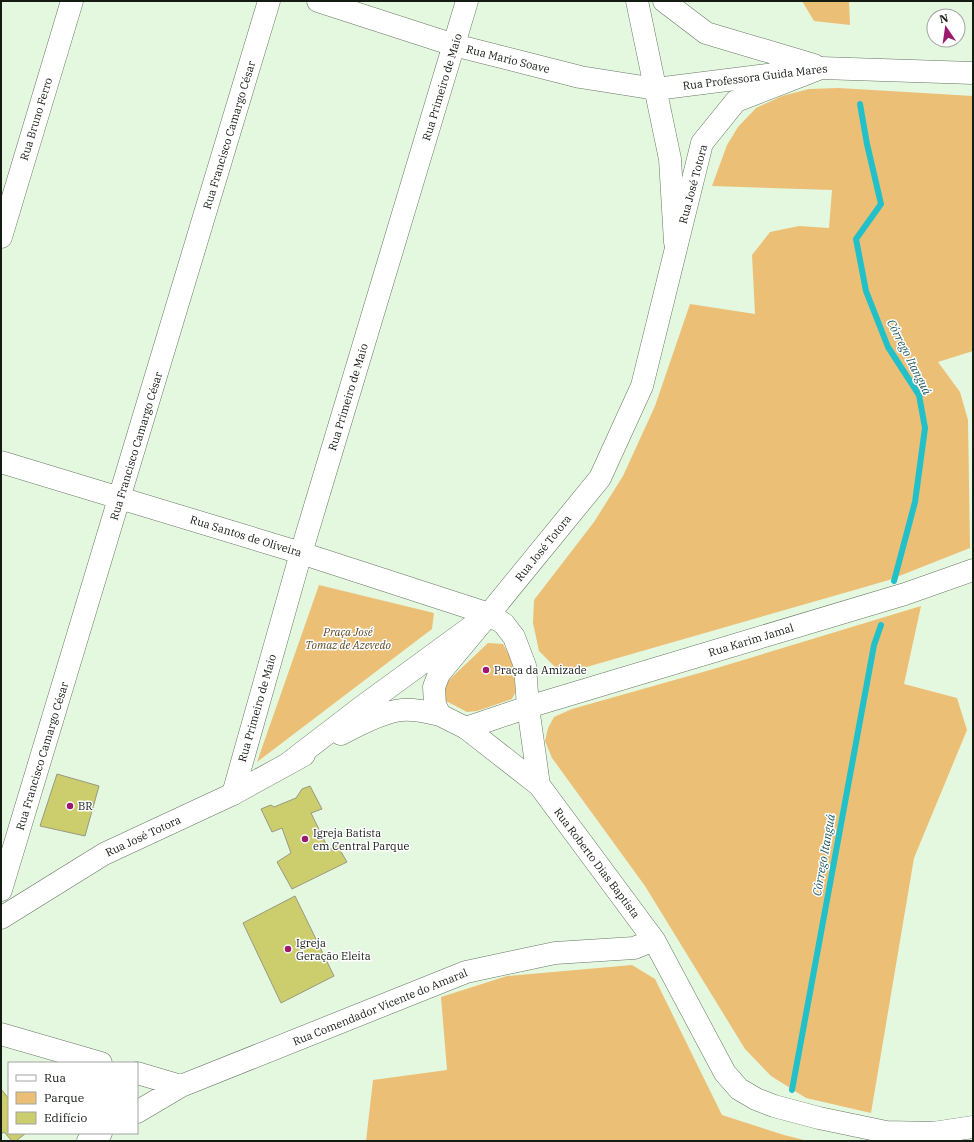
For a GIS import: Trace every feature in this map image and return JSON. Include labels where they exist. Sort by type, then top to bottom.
[{"type":"street","name":"Rua Bruno Ferro","points":[[1,237],[72,1]]},
{"type":"street","name":"Rua Francisco Camargo César","points":[[1,890],[269,1]]},
{"type":"street","name":"Rua Mario Soave","points":[[318,1],[454,45],[580,77],[656,90]]},
{"type":"street","name":"Rua Primeiro de Maio","points":[[233,794],[302,553],[467,1]]},
{"type":"street","name":"Rua José Totora","points":[[637,1],[670,159],[676,249]]},
{"type":"street","points":[[664,1],[706,33],[821,68]]},
{"type":"street","name":"Rua José Totora","points":[[290,762],[359,709],[489,614],[600,478],[642,386],[702,143],[736,100],[821,68]]},
{"type":"street","name":"Rua Professora Guida Mares","points":[[656,90],[821,68],[973,72]]},
{"type":"street","name":"Rua Santos de Oliveira","points":[[1,462],[302,553],[489,614]]},
{"type":"street","name":"Rua Karim Jamal","points":[[528,706],[905,594],[973,570]]},
{"type":"street","points":[[489,614],[504,624],[514,637],[525,666],[528,706],[466,728],[440,715],[435,705],[433,696],[434,687],[439,674],[489,614]]},
{"type":"street","name":"Rua Roberto Dias Baptista","points":[[528,706],[539,785]]},
{"type":"street","name":"Rua José Totora","points":[[1,918],[104,854],[233,794],[342,733],[390,712],[416,710],[440,715]]},
{"type":"street","name":"Rua Roberto Dias Baptista","points":[[466,728],[539,785],[654,940]]},
{"type":"street","points":[[654,940],[725,1073],[739,1089],[756,1099],[819,1118],[886,1132],[933,1133],[973,1127]]},
{"type":"street","name":"Rua Comendador Vicente do Amaral","points":[[138,1111],[181,1086],[466,972],[554,953],[634,948],[654,940]]},
{"type":"street","points":[[1,1034],[98,1062]]},
{"type":"street","points":[[138,1074],[181,1086]]},
{"type":"street","points":[[88,1141],[99,1134]]},
{"type":"green space","points":[[802,1],[849,1],[850,25],[814,21]]},
{"type":"green space","points":[[839,88],[973,96],[973,351],[938,362],[960,392],[968,420],[970,548],[889,580],[583,668],[555,667],[539,651],[533,623],[534,600],[594,522],[623,476],[655,406],[690,304],[755,314],[752,255],[770,232],[799,226],[829,228],[832,190],[712,186],[727,145],[738,127],[756,108],[782,96],[809,89]]},
{"type":"green space","name":"Praça José Tomaz de Azevedo","points":[[319,585],[434,613],[432,629],[257,762]]},
{"type":"green space","points":[[921,606],[904,684],[957,698],[967,730],[914,858],[871,1113],[806,1098],[771,1076],[745,1049],[645,886],[552,758],[545,741],[548,728],[554,717],[572,709],[717,668]]},
{"type":"green space","name":"Praça da Amizade","points":[[488,643],[503,644],[512,661],[516,691],[512,699],[477,711],[467,712],[446,701],[444,688],[450,679]]},
{"type":"green space","points":[[632,965],[655,979],[722,1115],[784,1135],[808,1141],[366,1141],[373,1080],[447,1070],[441,997],[507,976]]},
{"type":"building","name":"BR","points":[[57,774],[99,786],[85,836],[40,826]]},
{"type":"building","name":"Igreja Batista em Central Parque","points":[[310,786],[322,809],[311,813],[329,850],[337,845],[347,862],[292,889],[277,862],[291,853],[282,828],[272,832],[261,809],[271,805],[274,807],[296,798],[302,789]]},
{"type":"building","name":"Igreja Geração Eleita","points":[[295,896],[334,976],[281,1003],[243,923]]},
{"type":"building","points":[[1,1089],[8,1098],[8,1134],[25,1134],[16,1141],[12,1141],[4,1132],[1,1134]]},
{"type":"waterway","name":"Córrego Itanguá","points":[[860,104],[867,144],[881,204],[856,239],[866,291],[888,347],[919,395],[925,428],[915,502],[894,581]]},
{"type":"waterway","name":"Córrego Itanguá","points":[[792,1090],[874,645],[881,625]]},
{"type":"place","name":"Praça da Amizade","points":[[486,670]]},
{"type":"place","name":"BR","points":[[70,806]]},
{"type":"place","name":"Igreja Batista em Central Parque","points":[[305,839]]},
{"type":"place","name":"Igreja Geração Eleita","points":[[288,949]]}]
